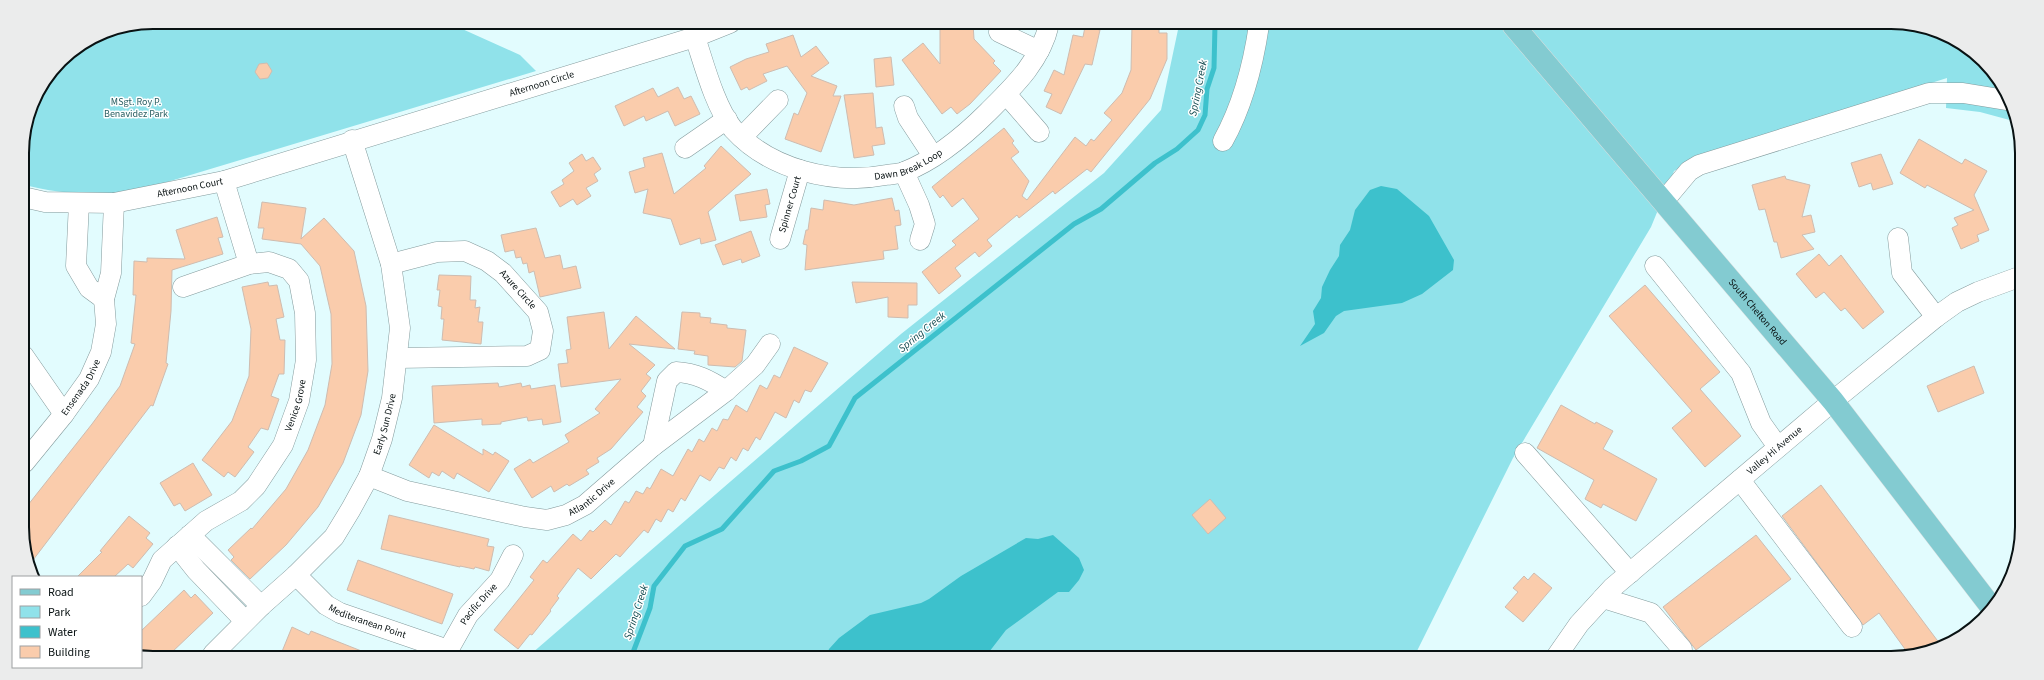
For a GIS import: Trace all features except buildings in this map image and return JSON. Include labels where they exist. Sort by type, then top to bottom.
[{"type":"main road","name":"South Chelton Road","points":[[1516,29],[1833,401],[1988,603]]},
{"type":"street","name":"Afternoon Circle","points":[[352,140],[695,37],[717,29]]},
{"type":"street","name":"Dawn Break Loop","points":[[695,37],[710,83],[726,119],[742,137],[776,160],[800,170],[852,179],[904,172],[933,156],[980,121],[1026,73],[1039,51],[1047,29]]},
{"type":"street","points":[[1223,142],[1234,123],[1254,63],[1258,29]]},
{"type":"street","points":[[999,32],[1039,51]]},
{"type":"street","points":[[1663,202],[1689,171],[1699,165],[1928,93],[1963,93],[2003,99]]},
{"type":"street","points":[[1006,94],[1039,132]]},
{"type":"street","points":[[742,137],[778,100]]},
{"type":"street","points":[[904,106],[908,118],[933,156]]},
{"type":"street","points":[[685,148],[726,119]]},
{"type":"street","name":"Afternoon Court","points":[[29,198],[45,202],[114,203],[224,181],[352,140]]},
{"type":"street","name":"Early Sun Drive","points":[[216,651],[245,621],[296,575],[334,537],[352,509],[368,476],[382,439],[392,398],[400,328],[391,264],[352,140]]},
{"type":"street","name":"Spinner Court","points":[[780,239],[800,170]]},
{"type":"street","points":[[904,172],[919,205],[925,224],[920,240]]},
{"type":"street","points":[[224,181],[249,264]]},
{"type":"street","points":[[79,203],[76,266],[89,288],[104,299]]},
{"type":"street","name":"Ensenada Drive","points":[[29,457],[64,414],[89,379],[101,352],[106,324],[104,299],[111,273],[114,203]]},
{"type":"street","points":[[1898,238],[1902,273],[1936,317]]},
{"type":"street","name":"Azure Circle","points":[[391,264],[437,252],[465,251],[480,258],[504,273],[538,312],[543,331],[540,350],[528,356],[397,358]]},
{"type":"street","name":"Venice Grove","points":[[142,595],[152,580],[162,560],[206,521],[241,501],[256,486],[283,445],[299,402],[306,360],[305,313],[300,281],[289,269],[269,262],[249,264],[183,287]]},
{"type":"street","points":[[1655,266],[1741,373],[1761,423],[1778,447]]},
{"type":"street","name":"Valley Hi Avenue","points":[[1560,651],[1579,624],[1603,598],[1630,573],[1833,401],[1936,317],[1957,302],[1978,292],[2015,278]]},
{"type":"street","name":"Atlantic Drive","points":[[368,476],[407,490],[525,518],[547,520],[566,515],[585,505],[653,446],[726,391],[755,365],[770,344]]},
{"type":"street","points":[[29,364],[64,414]]},
{"type":"street","points":[[653,446],[667,381],[676,372],[689,373],[708,379],[726,391]]},
{"type":"street","points":[[1525,453],[1630,573]]},
{"type":"street","points":[[1740,480],[1852,627]]},
{"type":"street","points":[[184,540],[261,606]]},
{"type":"street","points":[[184,540],[196,570],[245,621]]},
{"type":"street","name":"Pacific Drive","points":[[448,651],[468,615],[500,580],[513,555]]},
{"type":"street","name":"Mediteranean Point","points":[[296,575],[326,605],[340,613],[444,651]]},
{"type":"street","points":[[1603,598],[1651,613],[1682,649]]},
{"type":"green space","name":"MSgt. Roy P. Benavidez Park","points":[[145,29],[462,29],[520,55],[536,71],[134,192],[106,194],[78,193],[29,186],[30,137],[38,106],[50,84],[71,60],[84,50],[106,38],[129,31]]},
{"type":"green space","points":[[1178,29],[1891,29],[1923,33],[1938,38],[1966,55],[1979,65],[1994,84],[2002,98],[2010,120],[1980,112],[1946,108],[1947,78],[1699,156],[1674,171],[1651,227],[1513,458],[1417,651],[534,651],[901,334],[1104,173],[1161,110]]},
{"type":"water","points":[[1381,186],[1397,189],[1429,216],[1454,260],[1453,270],[1422,294],[1402,303],[1344,311],[1336,316],[1324,333],[1300,346],[1315,324],[1313,311],[1321,298],[1322,287],[1330,270],[1339,256],[1340,245],[1350,230],[1355,210],[1370,190]]},
{"type":"water","points":[[1053,535],[1079,558],[1084,570],[1079,580],[1069,592],[1058,592],[1006,630],[990,651],[828,651],[839,638],[870,615],[921,603],[961,576],[1026,538],[1038,539]]},
{"type":"waterway","name":"Spring Creek","points":[[634,651],[650,608],[654,586],[685,546],[722,529],[774,471],[801,461],[829,446],[855,398],[1074,224],[1101,209],[1155,163],[1177,149],[1198,130],[1205,115],[1207,89],[1214,68],[1215,29]]}]
